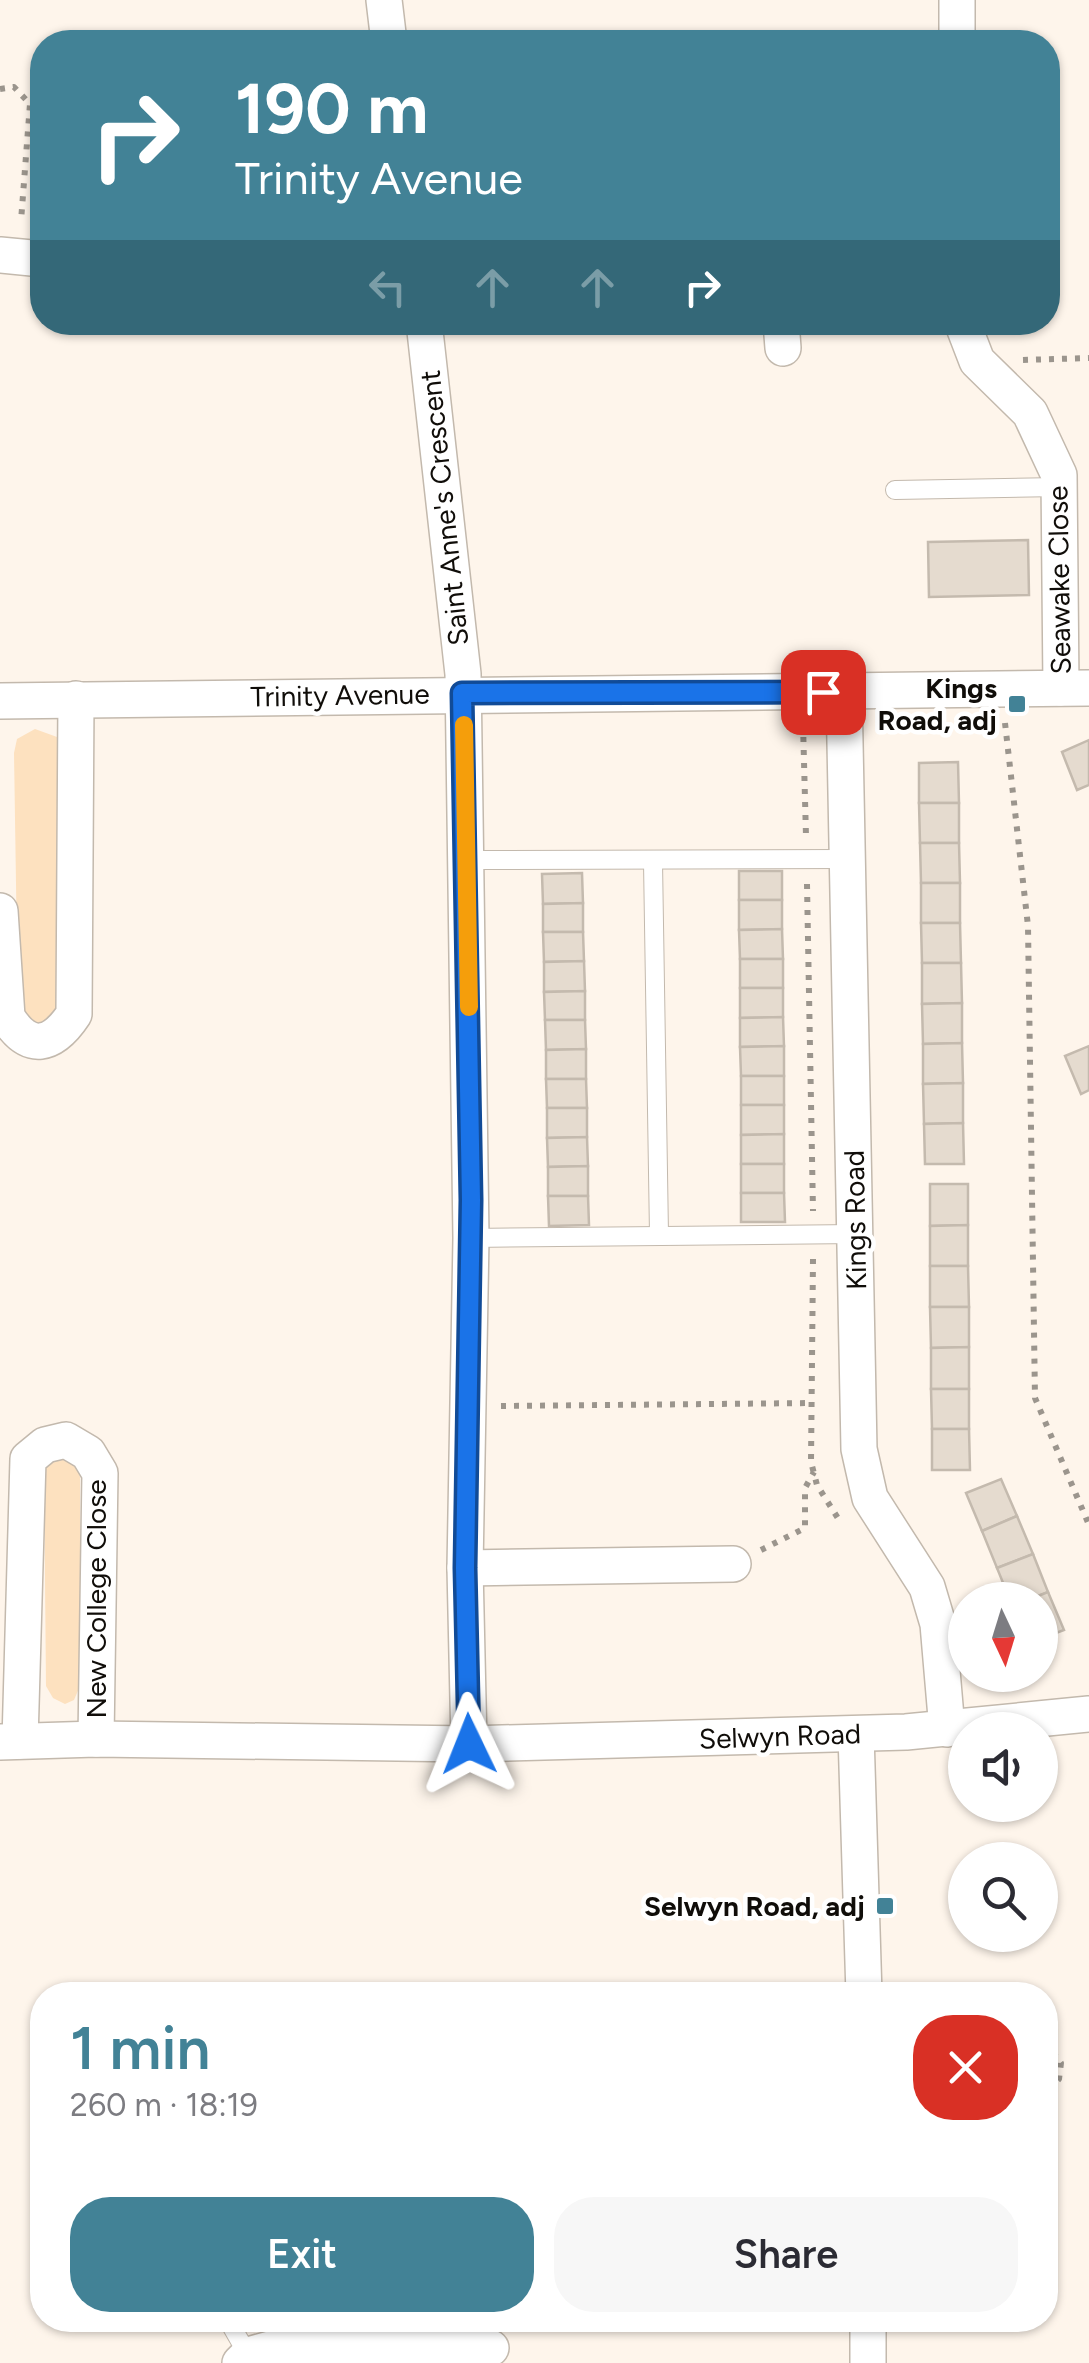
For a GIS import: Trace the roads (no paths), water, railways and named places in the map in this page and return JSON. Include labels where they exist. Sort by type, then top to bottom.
[{"type":"street","points":[[384,0],[388,30]]},
{"type":"street","points":[[957,0],[957,30]]},
{"type":"street","name":"Saint Anne's Crescent","points":[[425,335],[462,693]]},
{"type":"street","name":"Seawake Close","points":[[967,335],[977,361],[1030,413],[1051,452],[1059,487],[1075,688]]},
{"type":"street","name":"Trinity Avenue","points":[[0,700],[1075,688]]},
{"type":"street","name":"Kings Road","points":[[844,692],[858,1449],[870,1498],[927,1587],[938,1624],[947,1729]]},
{"type":"street","points":[[462,693],[471,1238],[465,1568],[469,1744]]},
{"type":"street","points":[[0,911],[7,1018],[16,1032],[28,1040],[44,1042],[62,1033],[74,1014],[76,699]]},
{"type":"street","name":"New College Close","points":[[96,1739],[100,1474],[88,1453],[66,1440],[44,1444],[28,1459],[10,1741],[469,1744]]},
{"type":"street","points":[[465,1568],[734,1564]]},
{"type":"street","name":"Selwyn Road","points":[[469,1744],[856,1734],[1089,1714]]},
{"type":"street","points":[[856,1734],[864,1982]]},
{"type":"street","points":[[868,2332],[868,2363]]},
{"type":"street","points":[[244,2359],[277,2346],[491,2348]]},
{"type":"lane","points":[[895,490],[1059,487]]},
{"type":"lane","points":[[467,860],[845,859]]},
{"type":"lane","points":[[653,862],[658,1234]]},
{"type":"lane","points":[[471,1238],[856,1234]]},
{"type":"lane","points":[[233,2332],[244,2359]]},
{"type":"place","name":"Kings Road, adj","points":[[1017,704]]},
{"type":"place","name":"Selwyn Road, adj","points":[[885,1906]]}]
